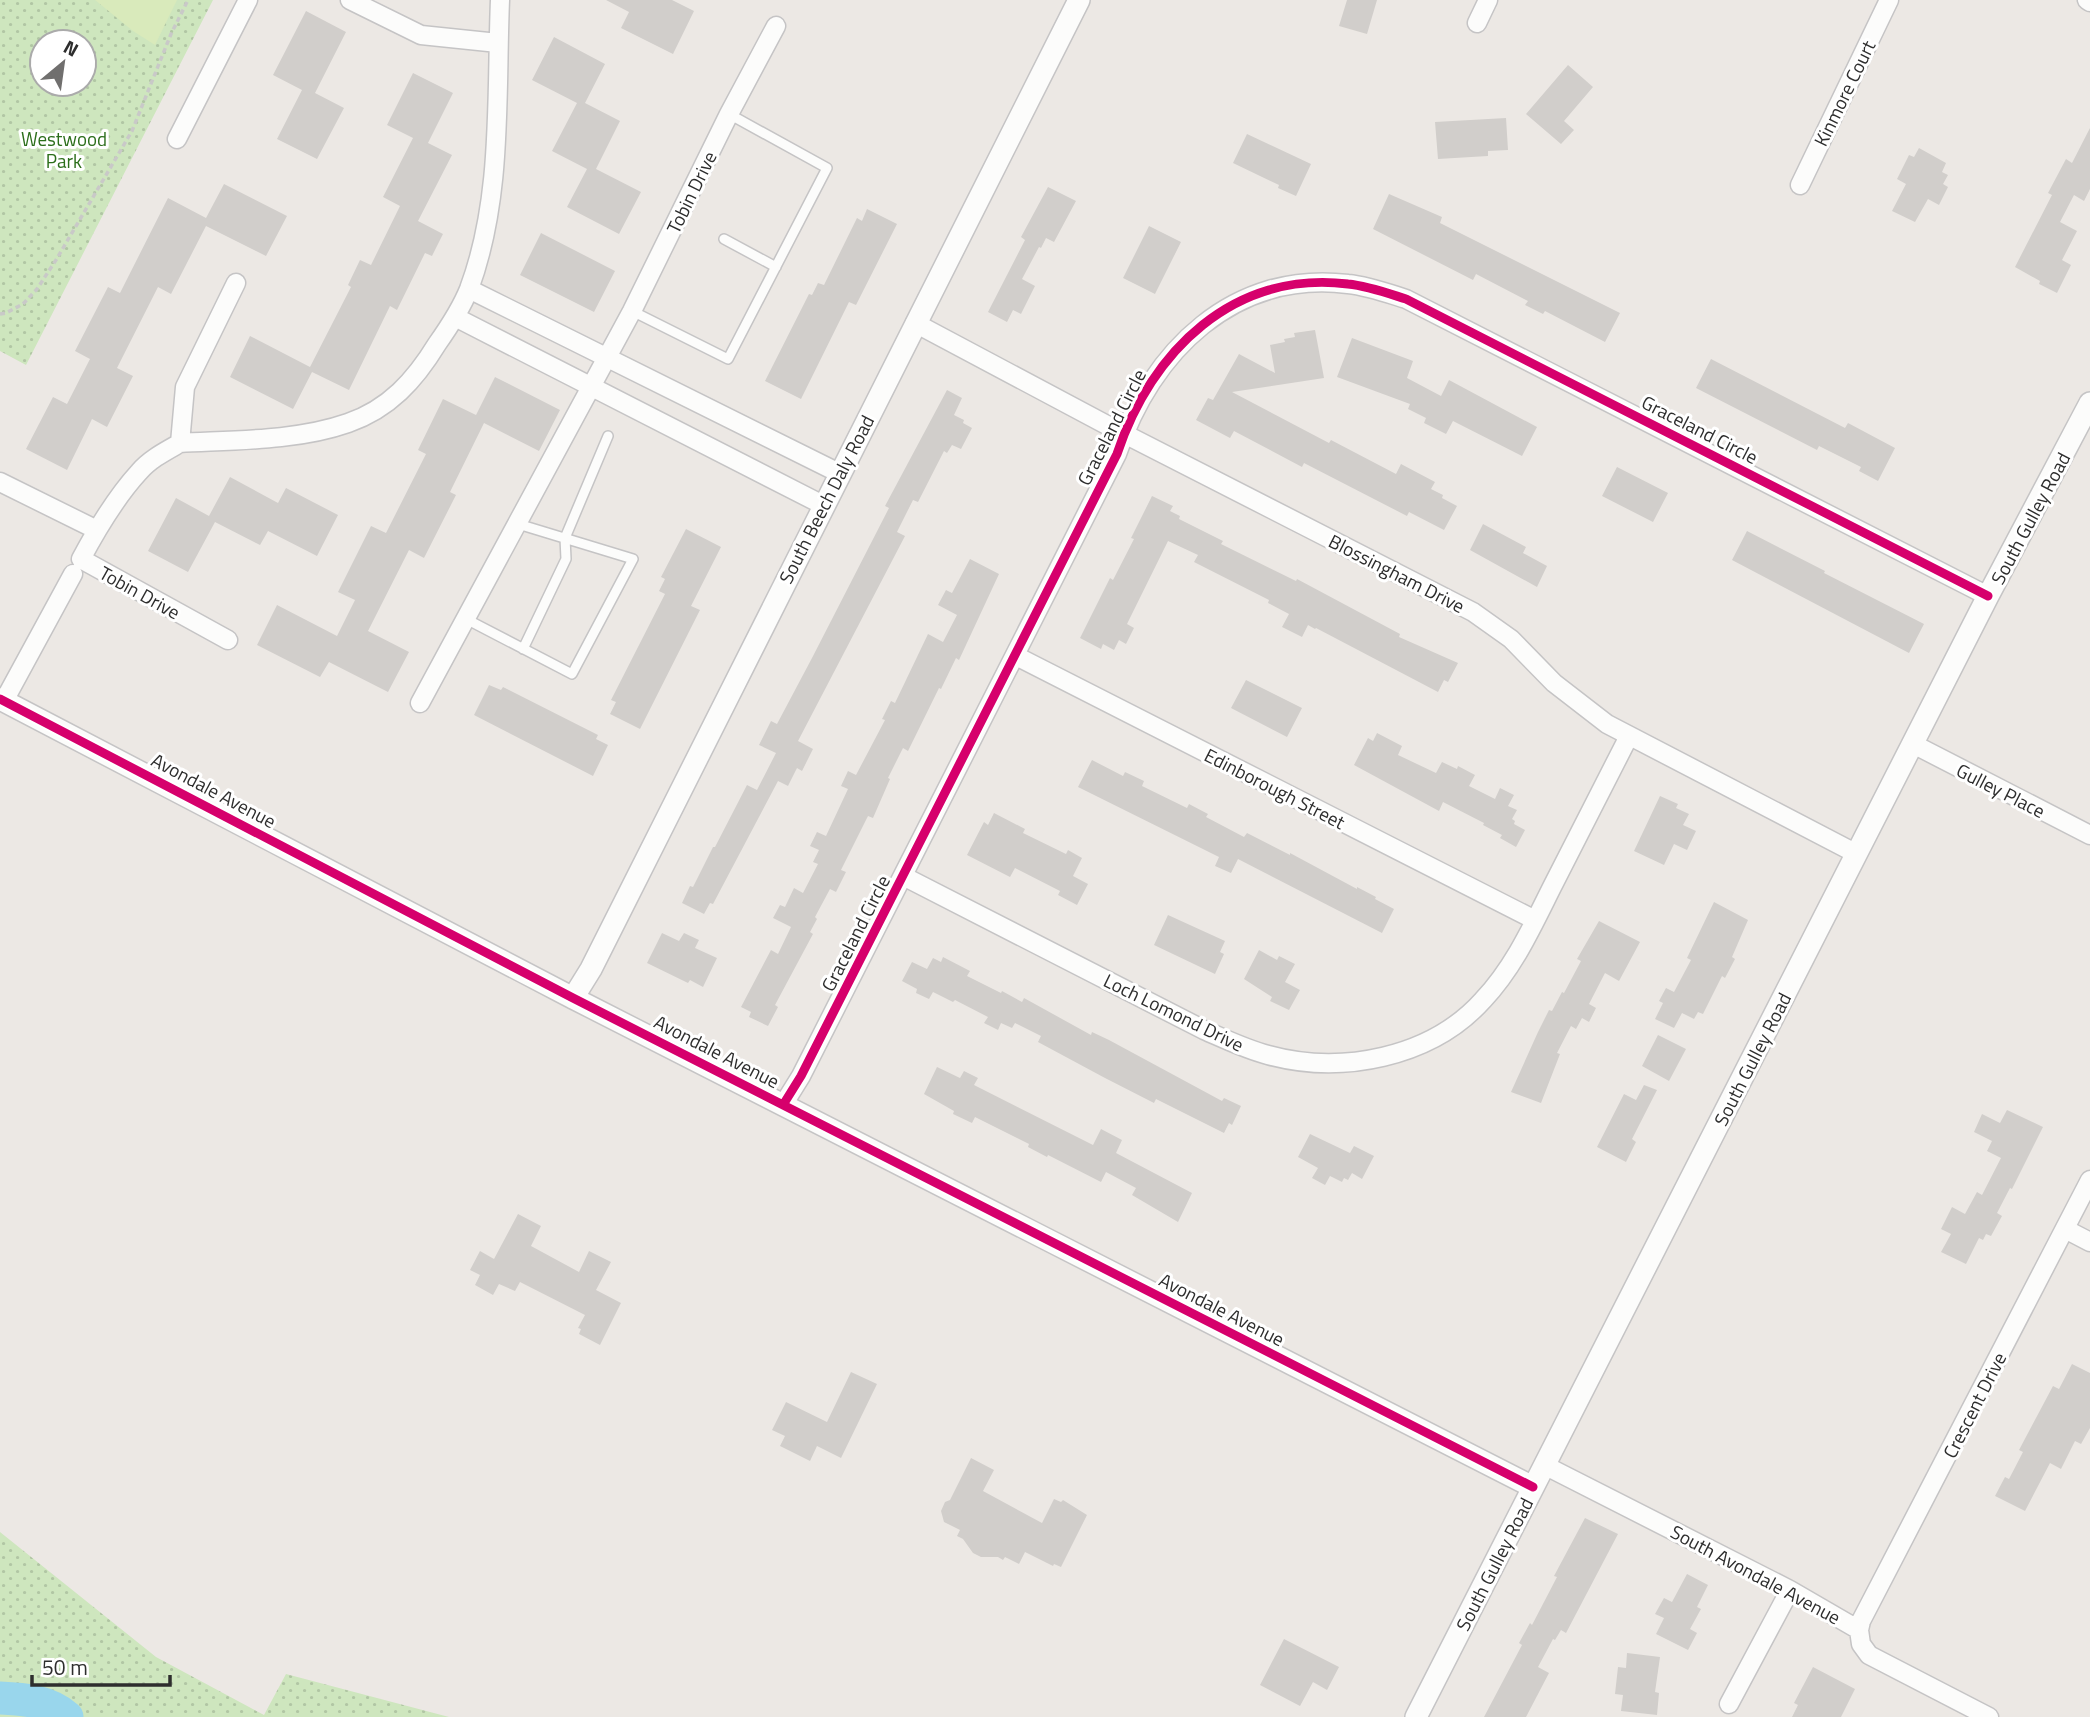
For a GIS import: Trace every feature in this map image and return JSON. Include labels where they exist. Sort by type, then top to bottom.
[{"type":"street","points":[[177,139],[248,0]]},
{"type":"street","points":[[350,0],[421,35],[498,43]]},
{"type":"street","name":"Tobin Drive","points":[[228,640],[81,559],[97,530],[139,471],[180,443],[319,432],[349,423],[374,412],[401,392],[421,370],[455,317],[469,289],[493,189],[500,0]]},
{"type":"street","name":"South Beech Daly Road","points":[[573,998],[591,969],[1079,0]]},
{"type":"street","points":[[1476,23],[1488,0]]},
{"type":"street","name":"Kinmore Court","points":[[1800,185],[1889,0]]},
{"type":"street","name":"Tobin Drive","points":[[420,703],[593,387],[729,114],[776,26]]},
{"type":"street","points":[[180,443],[185,387],[236,283]]},
{"type":"street","name":"Graceland Circle","points":[[783,1105],[801,1076],[1016,656],[1150,382],[1170,354],[1198,327],[1235,303],[1292,285],[1321,283],[1348,284],[1406,299],[1988,596]]},
{"type":"street","points":[[469,289],[839,473]]},
{"type":"street","points":[[455,317],[823,505]]},
{"type":"street","name":"Blossingham Drive","points":[[915,323],[1473,612],[1511,639],[1580,705],[1607,724],[1857,854]]},
{"type":"street","name":"South Gulley Road","points":[[1416,1717],[1988,596],[2090,403]]},
{"type":"street","points":[[0,482],[97,530]]},
{"type":"street","name":"Tobin Drive","points":[[2,700],[73,574]]},
{"type":"street","name":"Edinborough Street","points":[[1016,656],[1535,920]]},
{"type":"street","name":"Avondale Avenue","points":[[2,700],[573,998],[1533,1487]]},
{"type":"street","name":"Loch Lomond Drive","points":[[903,876],[1214,1035],[1245,1048],[1269,1056],[1332,1063],[1387,1056],[1429,1042],[1481,1003],[1508,969],[1629,736]]},
{"type":"street","name":"Gulley Place","points":[[1913,744],[2090,835]]},
{"type":"street","name":"Crescent Drive","points":[[1859,1630],[1861,1621],[2090,1180]]},
{"type":"street","points":[[2065,1229],[2090,1242]]},
{"type":"street","name":"South Avondale Avenue","points":[[1544,1465],[1790,1590],[1859,1630],[1861,1644],[1869,1655],[1989,1717]]},
{"type":"street","points":[[1729,1704],[1790,1590]]},
{"type":"lane","points":[[632,312],[728,359],[827,168],[729,114]]},
{"type":"lane","points":[[724,239],[775,267]]},
{"type":"lane","points":[[523,649],[566,559],[565,538],[608,436]]},
{"type":"lane","points":[[466,619],[572,674],[633,559],[518,524]]},
{"type":"path","points":[[0,314],[23,304],[37,289],[56,260],[132,131],[171,34],[188,0]]},
{"type":"green space","name":"Westwood Park","points":[[0,0],[213,0],[26,365],[0,351]]},
{"type":"green space","points":[[95,0],[177,0],[155,45]]},
{"type":"green space","points":[[0,1532],[156,1657],[264,1715],[286,1674],[449,1717],[0,1717]]},
{"type":"building","points":[[606,0],[672,0],[694,11],[673,54],[621,28],[629,12]]},
{"type":"building","points":[[1347,0],[1377,0],[1367,34],[1339,26]]},
{"type":"building","points":[[306,11],[346,32],[315,93],[344,108],[317,159],[277,139],[302,90],[273,75]]},
{"type":"building","points":[[554,37],[605,64],[585,103],[620,121],[596,169],[641,192],[619,234],[567,207],[587,169],[552,151],[577,103],[532,80]]},
{"type":"building","points":[[1568,65],[1593,87],[1564,121],[1574,130],[1561,144],[1526,114]]},
{"type":"building","points":[[413,73],[453,93],[428,143],[452,155],[418,221],[443,234],[432,256],[425,253],[397,310],[390,306],[349,390],[312,372],[293,409],[230,377],[250,336],[310,367],[351,287],[348,285],[360,260],[371,265],[400,206],[383,197],[413,138],[387,125]]},
{"type":"building","points":[[1506,118],[1508,150],[1488,151],[1488,156],[1438,159],[1435,122]]},
{"type":"building","points":[[2090,128],[2090,189],[2084,201],[2074,195],[2060,222],[2077,231],[2062,260],[2071,265],[2057,293],[2015,267],[2052,195],[2048,193],[2066,159],[2072,163]]},
{"type":"building","points":[[1247,134],[1311,164],[1296,196],[1233,163]]},
{"type":"building","points":[[1919,148],[1946,163],[1942,172],[1948,175],[1943,184],[1948,187],[1939,205],[1928,199],[1915,222],[1892,211],[1906,184],[1897,179],[1909,155],[1914,157]]},
{"type":"building","points":[[224,184],[287,216],[266,256],[206,226],[171,294],[158,287],[117,368],[133,376],[107,427],[92,419],[67,470],[26,449],[53,397],[67,404],[90,359],[75,351],[108,287],[120,293],[168,198],[206,218]]},
{"type":"building","points":[[1048,187],[1076,201],[1054,242],[1046,238],[1041,248],[1039,247],[1022,279],[1035,286],[1021,314],[1013,310],[1007,322],[988,312],[1025,240],[1021,237]]},
{"type":"building","points":[[1389,194],[1442,217],[1440,223],[1620,313],[1605,342],[1545,311],[1543,314],[1525,305],[1528,301],[1476,274],[1473,280],[1373,229]]},
{"type":"building","points":[[867,209],[897,224],[856,305],[849,302],[801,399],[765,381],[809,294],[812,295],[818,283],[824,285],[857,218],[862,221]]},
{"type":"building","points":[[1149,226],[1181,242],[1155,294],[1123,278]]},
{"type":"building","points":[[541,233],[615,271],[594,312],[520,275]]},
{"type":"building","points":[[1315,330],[1324,378],[1232,392],[1329,443],[1331,440],[1396,474],[1401,464],[1435,482],[1431,489],[1457,506],[1444,530],[1409,512],[1407,516],[1304,463],[1302,467],[1234,431],[1230,438],[1196,420],[1208,398],[1213,400],[1239,354],[1275,373],[1270,345],[1295,337],[1294,333]]},
{"type":"building","points":[[1352,338],[1413,361],[1407,378],[1441,396],[1449,380],[1537,427],[1522,456],[1453,421],[1446,434],[1424,423],[1426,418],[1408,409],[1410,404],[1337,377]]},
{"type":"building","points":[[1711,359],[1845,428],[1848,423],[1895,448],[1878,481],[1859,471],[1861,467],[1819,446],[1817,450],[1696,388]]},
{"type":"building","points":[[495,377],[560,410],[539,451],[484,423],[450,492],[456,495],[424,558],[409,550],[368,631],[409,652],[388,692],[329,662],[320,677],[257,645],[277,605],[337,636],[355,600],[338,592],[371,526],[386,533],[426,454],[418,450],[443,399],[476,415]]},
{"type":"building","points":[[947,390],[962,398],[954,415],[972,428],[961,449],[952,445],[947,453],[944,451],[918,502],[913,500],[897,532],[905,536],[798,741],[813,749],[802,771],[797,768],[788,786],[778,781],[713,904],[710,903],[704,914],[682,903],[747,785],[757,790],[776,753],[759,745],[771,721],[777,724],[812,658],[889,508],[885,506]]},
{"type":"building","points":[[1617,467],[1668,493],[1653,522],[1602,496]]},
{"type":"building","points":[[230,477],[278,503],[286,488],[338,515],[317,556],[268,531],[260,545],[215,522],[188,572],[148,551],[176,498],[209,516]]},
{"type":"building","points":[[1152,496],[1173,506],[1170,511],[1180,516],[1179,519],[1223,541],[1221,544],[1296,581],[1297,579],[1400,634],[1399,637],[1458,663],[1448,682],[1444,680],[1438,692],[1316,628],[1308,625],[1302,637],[1282,627],[1289,614],[1268,603],[1269,600],[1194,562],[1198,555],[1168,541],[1127,624],[1134,628],[1126,644],[1119,640],[1114,650],[1103,644],[1101,649],[1080,638],[1110,578],[1113,580],[1134,539],[1131,538]]},
{"type":"building","points":[[1483,524],[1526,547],[1523,553],[1547,566],[1537,587],[1470,550]]},
{"type":"building","points":[[686,529],[721,547],[691,606],[700,610],[640,729],[610,714],[616,702],[611,700],[665,594],[659,591],[665,579],[661,577]]},
{"type":"building","points":[[1747,531],[1924,624],[1909,653],[1732,560]]},
{"type":"building","points":[[970,559],[999,574],[959,660],[956,658],[941,689],[939,688],[908,751],[903,748],[873,818],[868,816],[841,870],[846,872],[836,892],[830,889],[815,917],[817,919],[810,932],[813,934],[775,1005],[778,1007],[768,1026],[749,1017],[751,1012],[741,1007],[771,950],[778,954],[791,927],[773,918],[780,905],[785,907],[794,888],[803,893],[818,864],[813,862],[819,850],[810,846],[817,832],[826,836],[848,789],[841,786],[848,771],[856,775],[885,720],[882,719],[891,701],[895,703],[928,634],[943,642],[957,615],[938,605],[946,590],[952,593]]},
{"type":"building","points":[[1246,680],[1302,708],[1287,737],[1231,708]]},
{"type":"building","points":[[489,685],[501,690],[503,687],[598,735],[596,739],[608,745],[593,776],[474,715]]},
{"type":"building","points":[[1377,733],[1402,746],[1398,755],[1436,773],[1442,762],[1457,769],[1458,766],[1475,775],[1469,786],[1495,799],[1500,788],[1514,795],[1508,806],[1517,810],[1512,819],[1514,824],[1525,830],[1516,847],[1500,838],[1502,835],[1483,825],[1484,823],[1443,802],[1439,811],[1354,765],[1368,738],[1373,741]]},
{"type":"building","points":[[1092,760],[1123,776],[1125,772],[1144,781],[1142,786],[1187,808],[1189,804],[1208,814],[1206,817],[1244,837],[1247,833],[1376,897],[1375,899],[1394,909],[1382,933],[1238,859],[1231,873],[1215,866],[1219,857],[1078,787]]},
{"type":"building","points":[[1660,796],[1678,804],[1676,808],[1689,814],[1683,825],[1696,831],[1687,850],[1674,844],[1664,865],[1634,851]]},
{"type":"building","points":[[994,813],[1025,829],[1023,833],[1066,854],[1068,850],[1082,858],[1073,876],[1088,884],[1077,905],[1058,895],[1060,891],[1015,868],[1010,877],[967,855],[984,822],[988,825]]},
{"type":"building","points":[[1714,902],[1748,920],[1732,957],[1735,959],[1725,978],[1722,976],[1703,1014],[1698,1012],[1694,1019],[1682,1013],[1674,1028],[1655,1019],[1663,1003],[1659,1001],[1666,988],[1674,992],[1691,960],[1687,958]]},
{"type":"building","points":[[1168,915],[1225,941],[1220,952],[1224,954],[1215,974],[1154,945]]},
{"type":"building","points":[[1599,921],[1640,942],[1619,981],[1605,973],[1589,1004],[1596,1008],[1589,1022],[1582,1018],[1576,1029],[1571,1026],[1557,1053],[1560,1054],[1541,1103],[1511,1092],[1549,1010],[1552,1011],[1562,992],[1564,993],[1581,961],[1577,959]]},
{"type":"building","points":[[662,933],[679,941],[684,933],[699,940],[695,948],[717,958],[703,987],[690,980],[688,983],[647,963]]},
{"type":"building","points":[[1259,950],[1277,960],[1279,956],[1295,964],[1285,982],[1300,990],[1289,1010],[1270,1001],[1272,997],[1244,979]]},
{"type":"building","points":[[943,957],[970,971],[967,976],[1001,993],[1002,991],[1022,1002],[1024,998],[1222,1101],[1224,1098],[1241,1106],[1232,1125],[1229,1123],[1224,1133],[1156,1099],[1154,1103],[1038,1042],[1041,1036],[1015,1023],[1012,1028],[1001,1023],[998,1030],[984,1023],[988,1017],[955,1000],[953,1002],[933,992],[929,999],[916,993],[917,989],[902,981],[912,962],[927,969],[933,958],[941,962]]},
{"type":"building","points":[[1658,1035],[1686,1049],[1669,1081],[1642,1066]]},
{"type":"building","points":[[937,1067],[960,1078],[964,1071],[978,1078],[974,1085],[1093,1145],[1101,1129],[1122,1140],[1116,1153],[1192,1193],[1178,1222],[1132,1195],[1136,1188],[1106,1172],[1101,1182],[1048,1155],[1047,1157],[1028,1147],[1029,1144],[975,1117],[972,1123],[953,1114],[954,1111],[924,1094]]},
{"type":"building","points":[[1644,1085],[1657,1090],[1632,1139],[1636,1142],[1626,1162],[1597,1147],[1624,1094],[1636,1100]]},
{"type":"building","points":[[2007,1110],[2043,1127],[1997,1213],[2002,1216],[1991,1236],[1986,1234],[1983,1240],[1979,1238],[1966,1264],[1941,1252],[1951,1234],[1941,1229],[1952,1207],[1965,1214],[1977,1192],[1982,1195],[2001,1158],[1987,1151],[1992,1141],[1974,1132],[1982,1114],[2000,1123]]},
{"type":"building","points":[[1310,1134],[1350,1153],[1354,1146],[1374,1156],[1362,1179],[1352,1173],[1348,1180],[1344,1178],[1342,1182],[1330,1176],[1325,1185],[1312,1178],[1318,1168],[1298,1157]]},
{"type":"building","points":[[518,1214],[541,1226],[531,1246],[579,1272],[589,1251],[611,1262],[596,1290],[621,1303],[600,1345],[579,1334],[581,1329],[578,1328],[585,1315],[520,1282],[515,1291],[499,1284],[493,1295],[475,1285],[480,1275],[470,1270],[480,1251],[494,1259]]},
{"type":"building","points":[[2072,1364],[2090,1373],[2090,1428],[2081,1444],[2075,1441],[2061,1469],[2050,1463],[2025,1511],[1995,1496],[2005,1477],[2009,1479],[2023,1452],[2019,1450],[2053,1386],[2059,1389]]},
{"type":"building","points":[[851,1372],[877,1384],[841,1458],[817,1446],[810,1461],[780,1446],[785,1436],[772,1430],[786,1402],[827,1422]]},
{"type":"building","points":[[971,1458],[994,1470],[983,1491],[1042,1523],[1054,1499],[1061,1502],[1063,1500],[1087,1515],[1061,1567],[1054,1564],[1053,1566],[1025,1552],[1019,1564],[1005,1557],[1003,1560],[998,1557],[981,1557],[973,1553],[963,1539],[957,1536],[960,1530],[944,1522],[941,1511],[945,1502],[950,1500]]},
{"type":"building","points":[[1585,1518],[1618,1534],[1566,1633],[1561,1630],[1555,1640],[1553,1639],[1538,1667],[1549,1673],[1526,1717],[1484,1717],[1522,1645],[1519,1643],[1530,1623],[1532,1625]]},
{"type":"building","points":[[1687,1574],[1708,1585],[1697,1607],[1701,1609],[1690,1629],[1697,1633],[1688,1650],[1656,1634],[1664,1618],[1655,1614],[1664,1598],[1672,1602]]},
{"type":"building","points":[[1284,1639],[1339,1667],[1327,1690],[1313,1682],[1300,1706],[1260,1685]]},
{"type":"building","points":[[1627,1653],[1660,1657],[1655,1692],[1659,1693],[1657,1715],[1621,1711],[1623,1695],[1615,1694],[1618,1667],[1626,1668]]},
{"type":"building","points":[[1813,1667],[1855,1689],[1841,1717],[1792,1717],[1798,1705],[1794,1703]]},
{"type":"waterway","points":[[0,1698],[44,1704],[67,1717]]},
{"type":"cycle path","points":[[783,1105],[801,1076],[1151,382],[1175,351],[1203,325],[1234,304],[1269,290],[1307,283],[1355,285],[1406,299],[1988,596]]},
{"type":"cycle path","points":[[0,699],[573,998],[1533,1487]]}]
